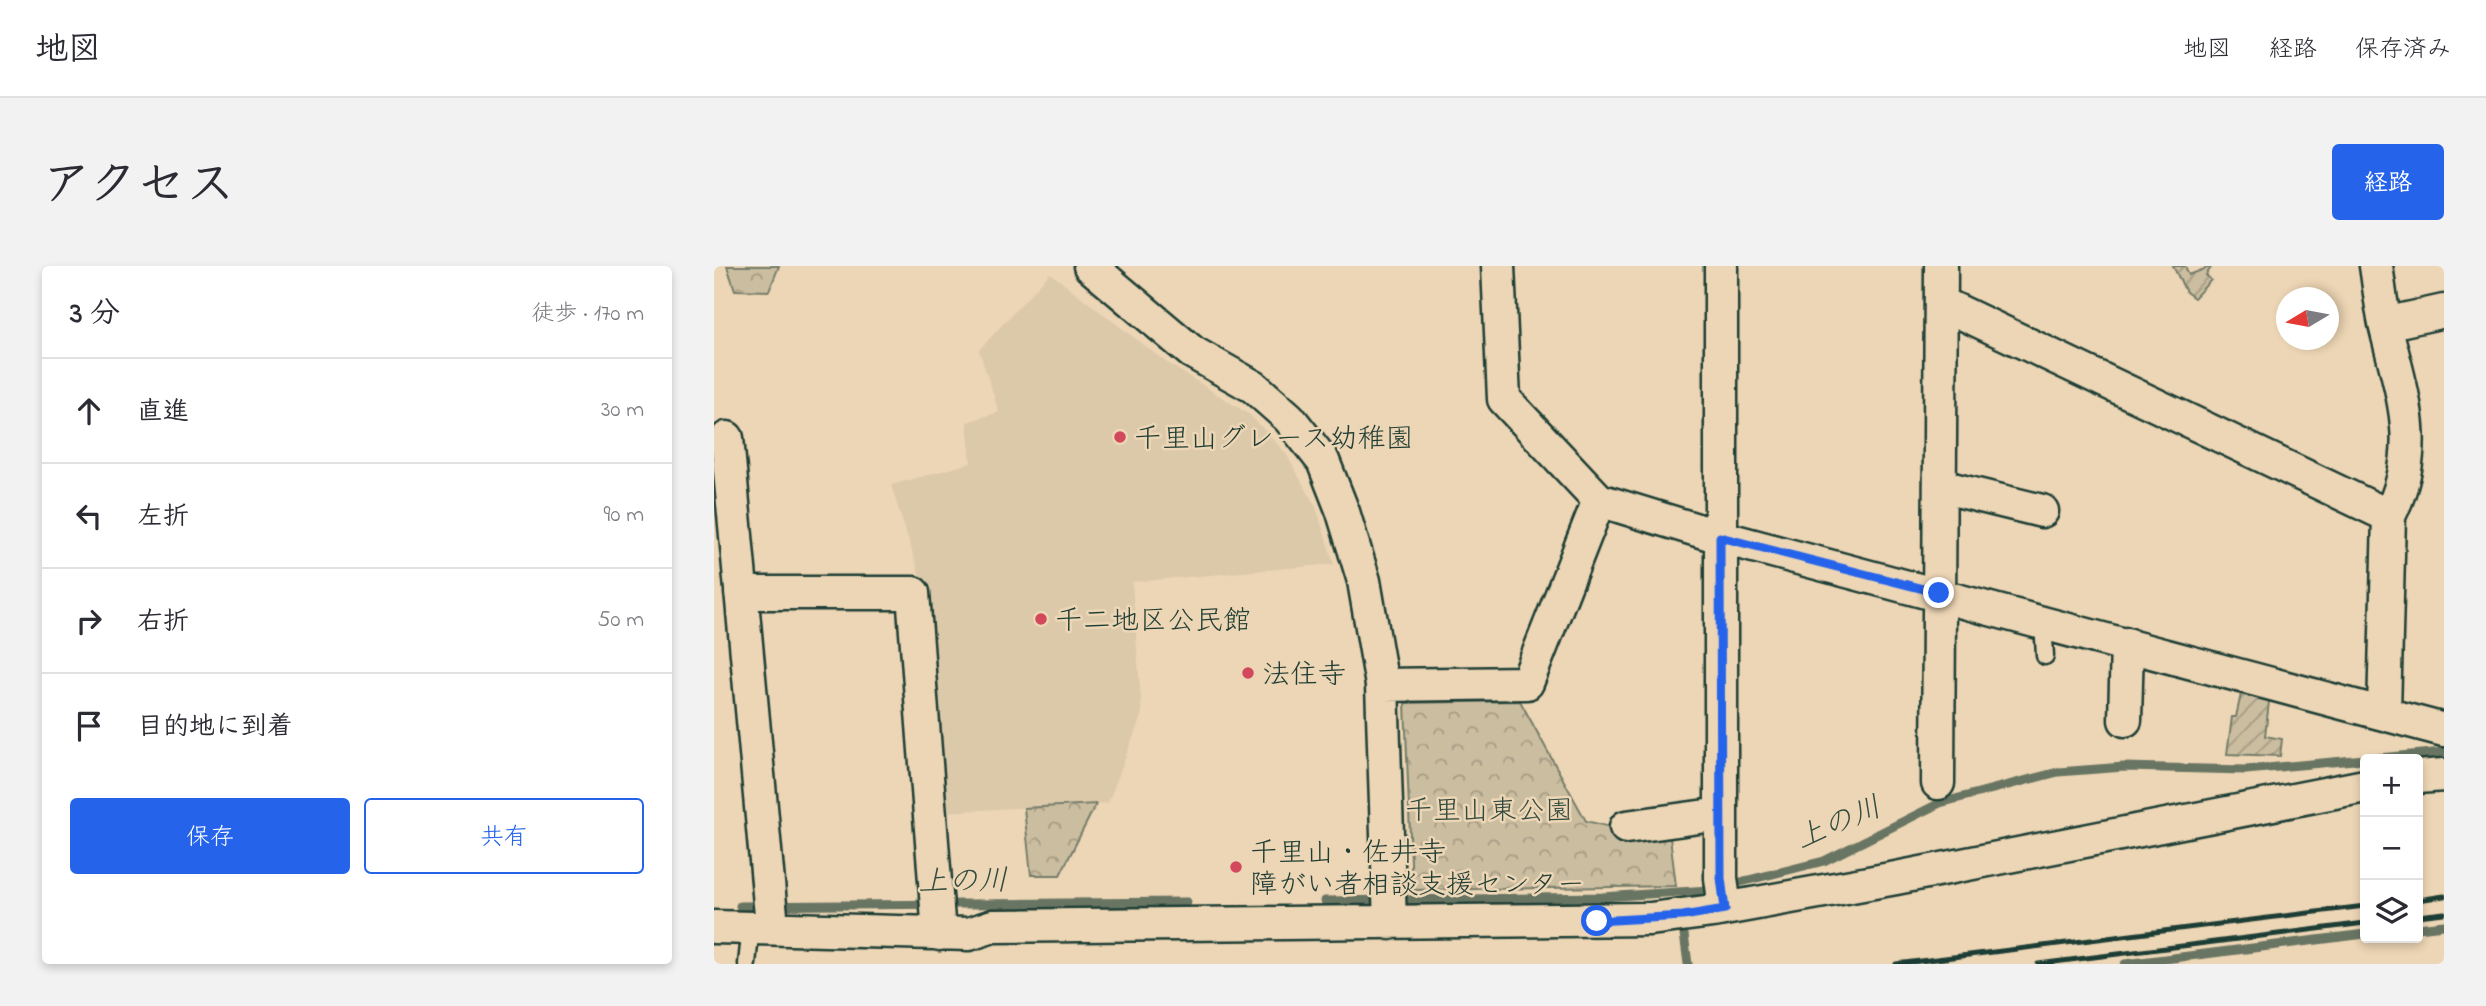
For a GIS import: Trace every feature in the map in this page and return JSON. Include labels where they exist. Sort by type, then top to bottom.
[{"type":"street","points":[[1090,266],[1192,352],[1254,387],[1289,418],[1323,461],[1343,512],[1364,581],[1382,685],[1389,906]]},
{"type":"street","points":[[1498,266],[1504,399],[1599,499],[1720,537],[1939,593],[2444,730]]},
{"type":"street","points":[[1721,266],[1723,895]]},
{"type":"street","points":[[1938,783],[1941,266]]},
{"type":"street","points":[[2376,266],[2385,324],[2409,429],[2404,483],[2389,516],[2384,712]]},
{"type":"street","points":[[1941,303],[2389,516]]},
{"type":"street","points":[[2385,324],[2444,311]]},
{"type":"street","points":[[727,438],[766,916]]},
{"type":"street","points":[[1940,486],[2042,511]]},
{"type":"street","points":[[1382,685],[1527,683],[1599,499]]},
{"type":"street","points":[[741,593],[913,593],[937,916]]},
{"type":"street","points":[[2124,720],[2127,644]]},
{"type":"street","points":[[2423,777],[2444,775]]},
{"type":"street","points":[[714,927],[766,916],[937,916],[969,934],[993,926],[1389,906],[1639,920],[1723,895],[2360,787]]},
{"type":"street","points":[[1626,827],[1721,814]]},
{"type":"lane","points":[[2043,621],[2045,656]]},
{"type":"lane","points":[[747,964],[766,916]]},
{"type":"shaded area","name":"千里山グレース幼稚園","points":[[1050,273],[1166,362],[1250,415],[1285,452],[1316,507],[1334,564],[1132,582],[1142,714],[1108,803],[944,812],[924,589],[891,485],[971,463],[967,422],[999,412],[979,350]]},
{"type":"green space","points":[[727,266],[779,266],[769,291],[735,290]]},
{"type":"green space","points":[[2173,266],[2185,266],[2189,275],[2212,266],[2206,275],[2211,280],[2194,298],[2186,292]]},
{"type":"green space","points":[[2236,685],[2270,693],[2265,736],[2282,739],[2280,756],[2227,754],[2232,717],[2236,717],[2241,694],[2235,693]]},
{"type":"green space","name":"千里山東公園","points":[[1520,701],[1586,821],[1634,833],[1669,829],[1676,886],[1412,890],[1405,703]]},
{"type":"green space","points":[[1096,804],[1060,875],[1031,875],[1024,808]]},
{"type":"waterway","name":"上の川","points":[[2422,754],[2444,752]]},
{"type":"waterway","name":"上の川","points":[[1325,901],[1602,897],[1709,890],[1824,861],[1940,803],[2058,772],[2124,767],[2246,770],[2360,759]]},
{"type":"waterway","name":"上の川","points":[[740,906],[1187,902]]},
{"type":"waterway","points":[[2423,927],[2444,925]]},
{"type":"waterway","points":[[1684,934],[1688,964]]},
{"type":"waterway","points":[[2125,964],[2360,935]]},
{"type":"railway","points":[[2423,899],[2444,896]]},
{"type":"railway","points":[[1896,964],[2360,907]]},
{"type":"railway","points":[[2423,915],[2444,913]]},
{"type":"railway","points":[[2038,964],[2360,924]]},
{"type":"place","name":"千里山グレース幼稚園","points":[[1120,437]]},
{"type":"place","name":"千二地区公民館","points":[[1041,619]]},
{"type":"place","name":"法住寺","points":[[1248,673]]},
{"type":"place","name":"千里山・佐井寺 障がい者相談支援センター","points":[[1236,867]]},
{"type":"route","points":[[1597,921],[1683,916],[1725,909],[1721,878],[1720,537],[1939,593]]}]
